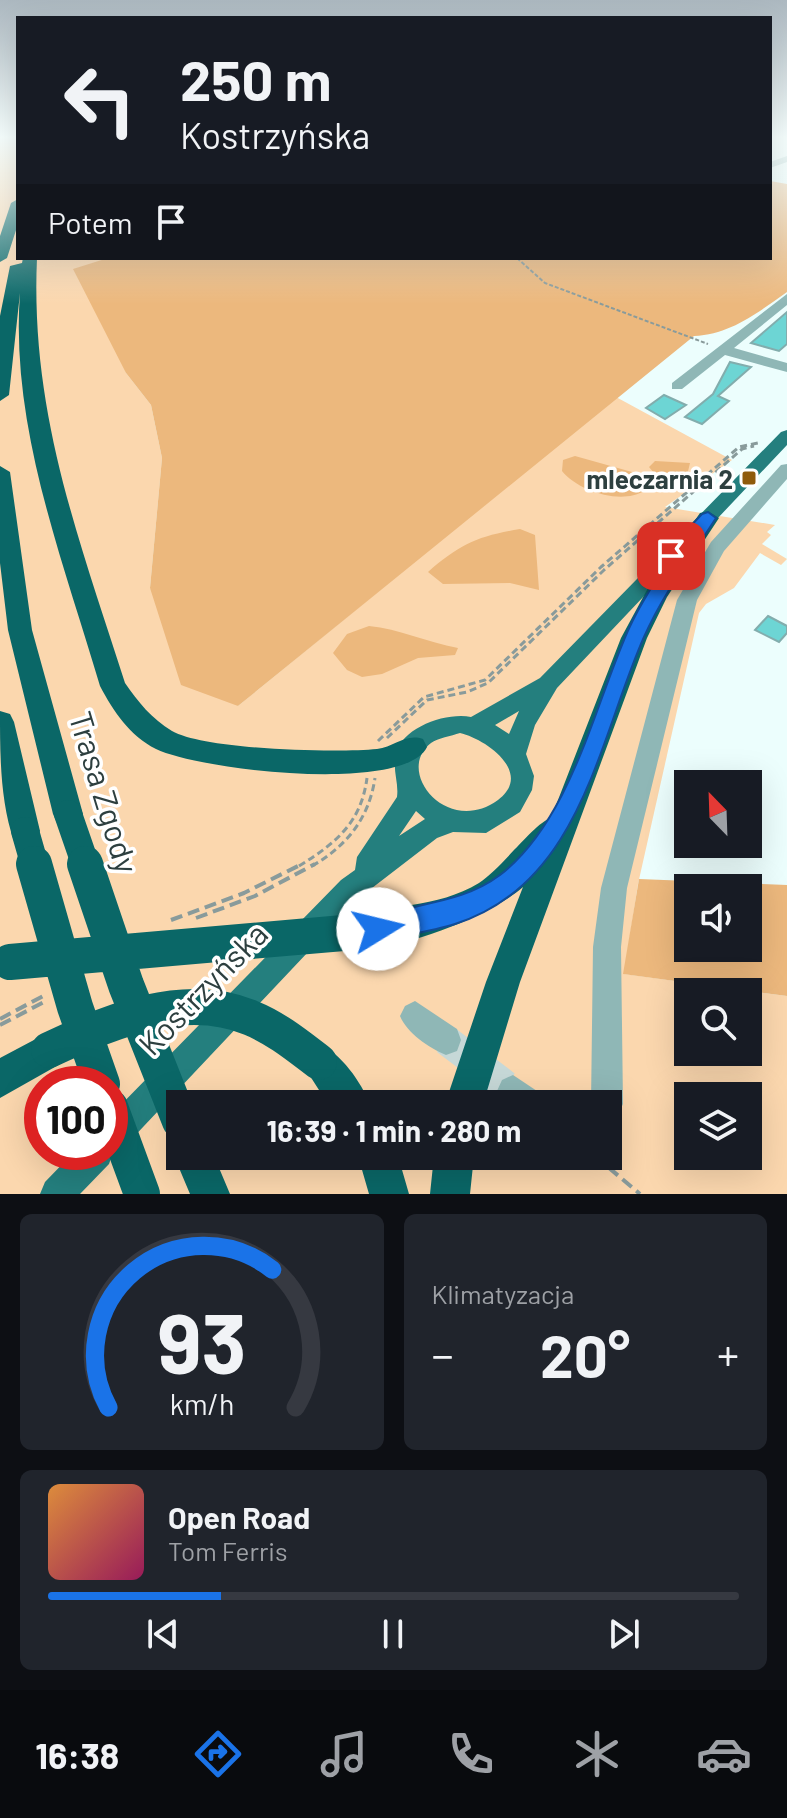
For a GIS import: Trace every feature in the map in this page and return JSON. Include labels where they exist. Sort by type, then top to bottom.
[{"type":"highway","points":[[0,258],[16,209]]},
{"type":"highway","points":[[0,395],[5,334],[19,260]]},
{"type":"highway","points":[[30,260],[28,333],[37,412],[49,467],[108,671],[124,707],[140,725],[174,747],[224,758],[377,761],[396,757],[413,747]]},
{"type":"highway","name":"Trasa Zgody","points":[[0,472],[20,630],[68,814],[126,985],[168,1090]]},
{"type":"highway","points":[[468,1090],[503,982],[634,638],[656,594],[708,518]]},
{"type":"highway","points":[[0,722],[25,831],[75,1007],[96,1066]]},
{"type":"highway","points":[[5,963],[355,932],[454,913],[508,884],[530,862],[578,789]]},
{"type":"highway","points":[[0,1079],[49,1050],[102,1025],[140,1014],[188,1008],[240,1014],[289,1040],[319,1062],[340,1090]]},
{"type":"highway","points":[[128,1156],[142,1194]]},
{"type":"highway","points":[[200,1170],[210,1194]]},
{"type":"highway","points":[[382,1170],[389,1194]]},
{"type":"highway","points":[[450,1194],[453,1170]]},
{"type":"main road","points":[[475,726],[506,711],[549,682],[787,435]]},
{"type":"main road","points":[[515,753],[524,723],[549,682]]},
{"type":"main road","points":[[460,724],[475,726],[504,740],[515,753],[521,778],[511,803],[486,819],[454,821],[420,804],[410,790],[405,768],[413,747],[433,730],[460,724]]},
{"type":"main road","name":"Kostrzyńska","points":[[350,889],[393,828],[409,800],[410,790]]},
{"type":"main road","name":"Kostrzyńska","points":[[128,1120],[350,889],[417,837],[454,821]]},
{"type":"main road","points":[[57,1194],[80,1170]]},
{"type":"street","points":[[677,386],[787,298]]},
{"type":"street","points":[[722,349],[787,368]]},
{"type":"street","points":[[607,1090],[607,947],[614,888],[687,600],[697,573],[740,517],[759,502],[786,472]]},
{"type":"street","points":[[415,1016],[446,1040]]},
{"type":"path","points":[[519,260],[545,283],[722,349]]},
{"type":"path","points":[[612,1170],[640,1194]]},
{"type":"shaded area","points":[[0,193],[16,193],[16,260],[102,260],[126,373],[151,405],[162,458],[150,588],[238,706],[616,397],[732,460],[665,507],[775,525],[767,532],[771,535],[762,544],[787,559],[781,565],[760,553],[734,588],[706,604],[699,613],[638,884],[624,974],[674,981],[674,1066],[762,1066],[762,993],[787,996],[787,1194],[0,1194]]},
{"type":"shaded area","points":[[772,193],[787,193],[787,292],[732,327],[694,336],[238,706],[181,685],[150,588],[162,458],[151,405],[126,373],[73,269],[102,260],[772,260]]},
{"type":"shaded area","points":[[575,456],[632,472],[645,481],[644,491],[624,497],[612,496],[578,485],[562,471],[563,460]]},
{"type":"shaded area","points":[[655,461],[690,463],[684,488],[668,490],[649,467]]},
{"type":"shaded area","points":[[520,529],[535,535],[539,590],[510,583],[443,584],[428,572],[470,543]]},
{"type":"shaded area","points":[[369,626],[458,648],[455,655],[418,658],[382,674],[362,677],[347,670],[333,653],[347,634]]},
{"type":"shaded area","points":[[639,879],[674,880],[674,962],[762,962],[762,884],[787,885],[787,996],[762,993],[762,978],[674,978],[674,981],[623,974]]},
{"type":"building","points":[[787,312],[787,344],[779,351],[751,343]]},
{"type":"building","points":[[730,362],[751,367],[718,396],[729,401],[702,424],[685,417],[713,394]]},
{"type":"building","points":[[664,395],[686,405],[665,419],[646,408]]},
{"type":"building","points":[[768,616],[787,626],[787,633],[779,642],[755,630]]},
{"type":"tunnel","points":[[446,1040],[512,1090]]},
{"type":"place","name":"mleczarnia 2","points":[[749,478]]},
{"type":"route","points":[[378,929],[454,913],[508,884],[530,862],[578,789],[634,638],[656,594],[708,518],[671,556]]}]
